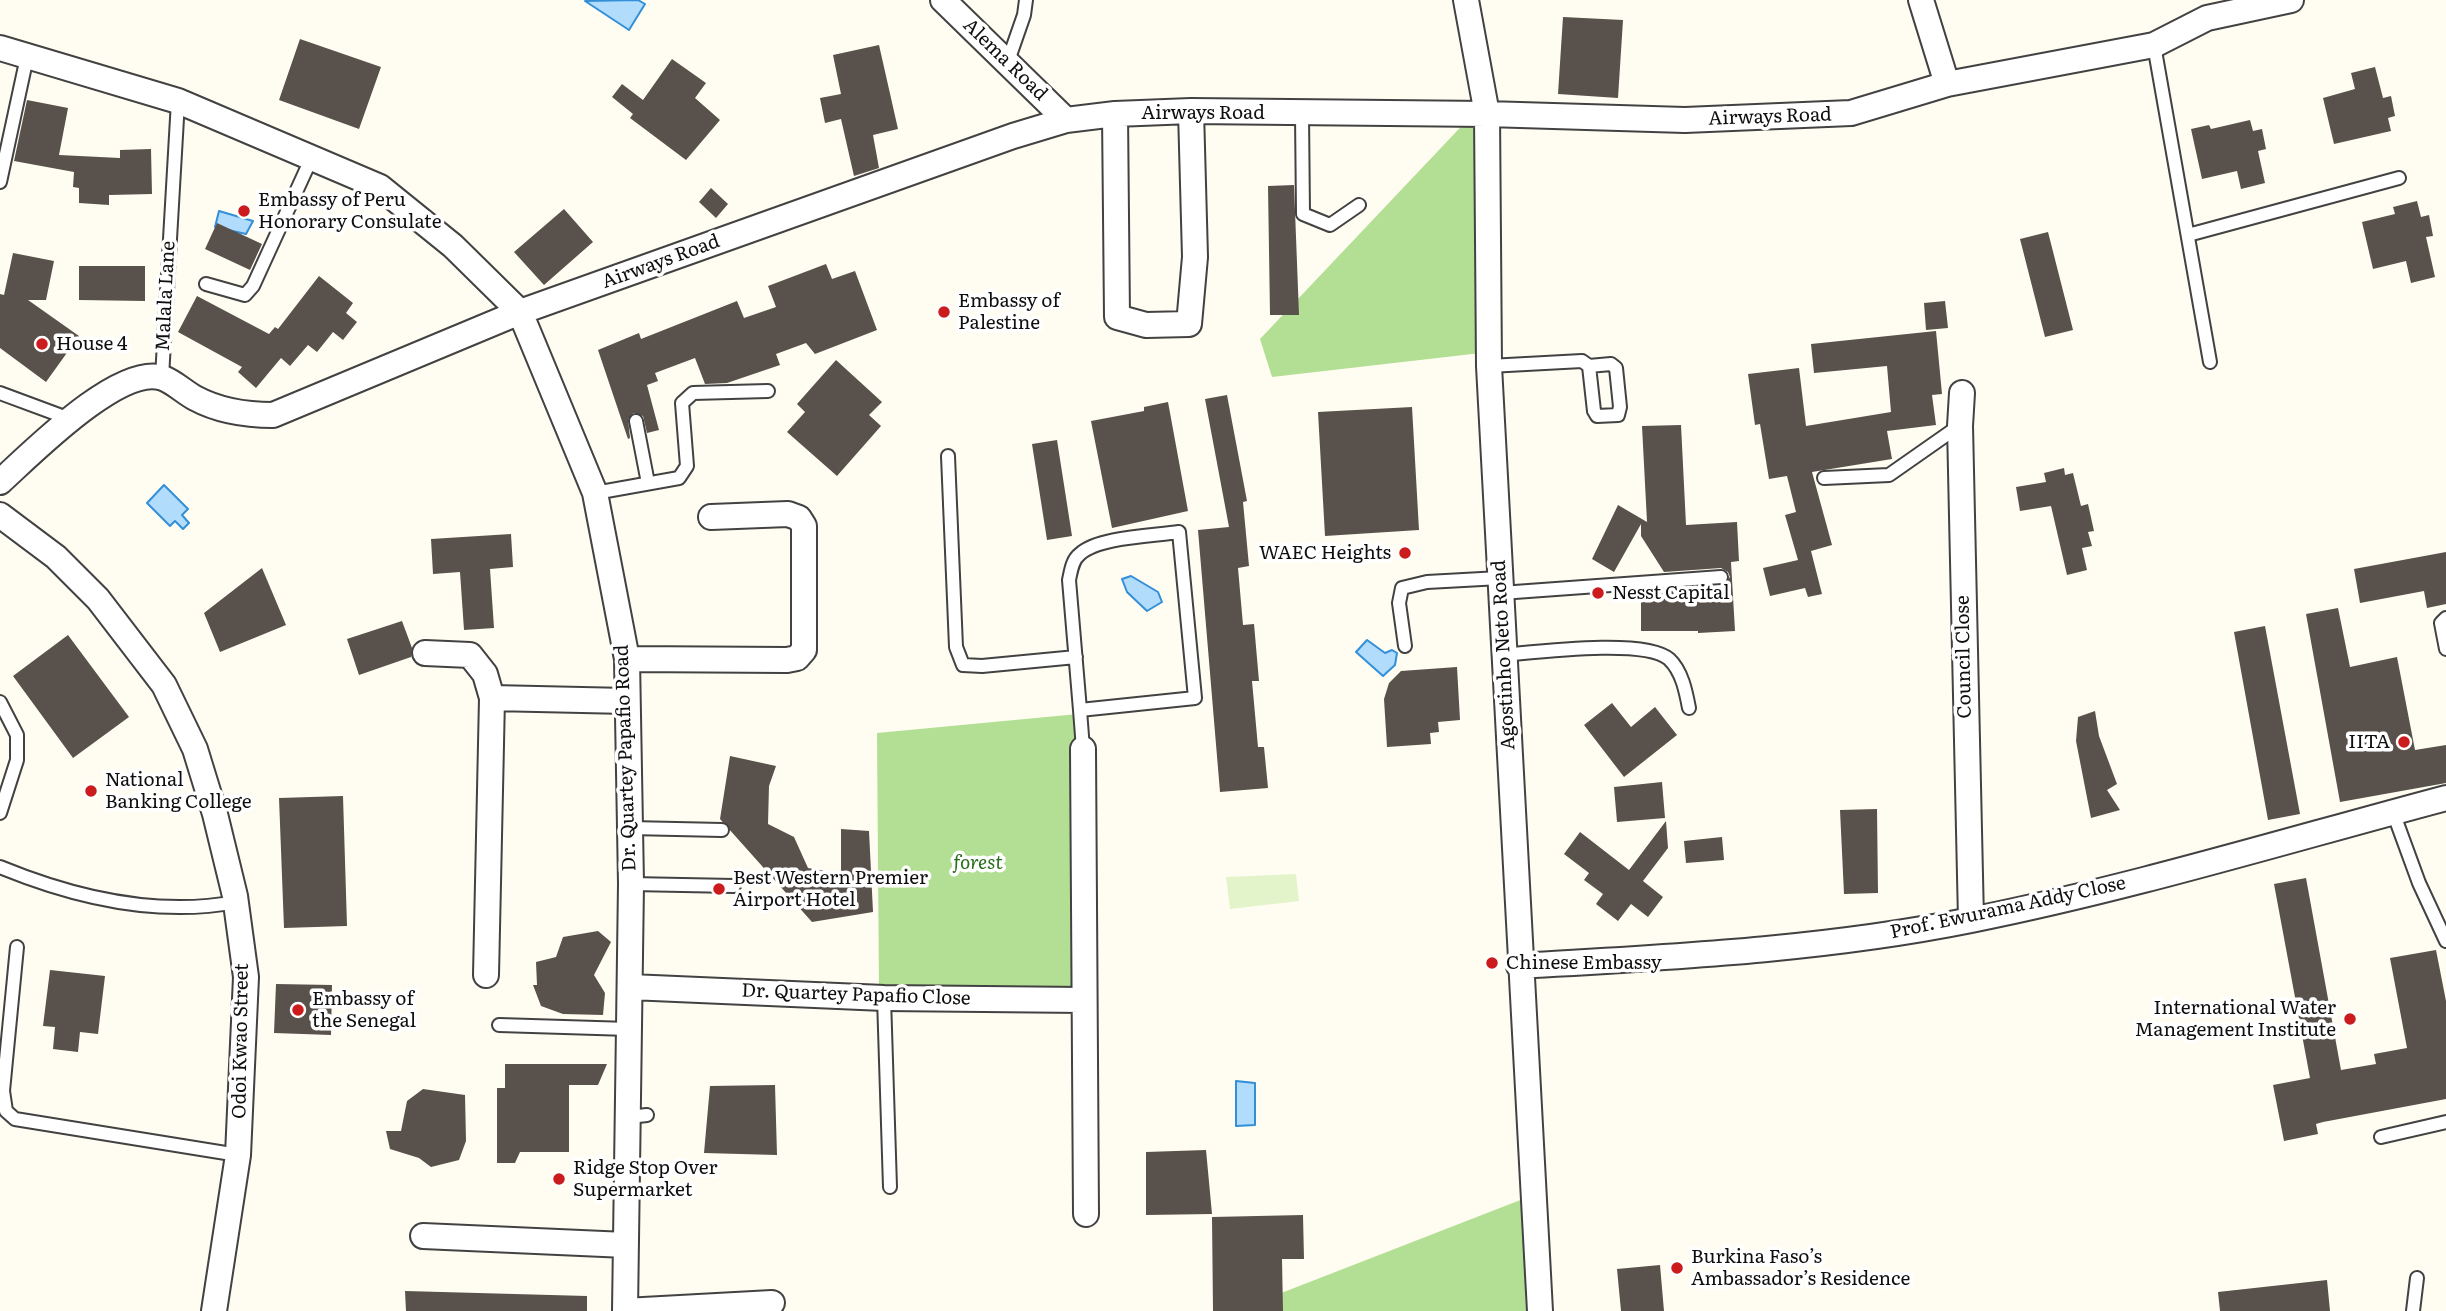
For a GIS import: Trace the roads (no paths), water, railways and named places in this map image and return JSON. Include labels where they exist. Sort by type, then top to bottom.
[{"type":"street","name":"Alema Road","points":[[943,0],[1066,120]]},
{"type":"street","name":"Agostinho Neto Road","points":[[1466,0],[1487,114],[1489,366],[1519,966],[1540,1311]]},
{"type":"street","points":[[1921,0],[1947,84]]},
{"type":"street","name":"Airways Road","points":[[162,377],[198,399],[239,414],[273,415],[520,312],[1066,120],[1115,114],[1191,111],[1487,114],[1685,120],[1851,113],[1947,84],[2154,45],[2204,9],[2291,0]]},
{"type":"street","name":"Dr. Quartey Papafio Road","points":[[0,48],[178,101],[380,187],[453,246],[520,312],[595,493],[626,659],[631,884],[629,1029],[638,1116],[626,1245],[625,1311]]},
{"type":"street","points":[[1115,114],[1117,317],[1146,325],[1189,324],[1195,257],[1191,111]]},
{"type":"street","name":"Malala Lane","points":[[0,482],[70,419],[132,378],[162,377]]},
{"type":"street","name":"Council Close","points":[[1962,393],[1960,426],[1971,920]]},
{"type":"street","points":[[626,659],[788,660],[797,658],[804,650],[804,526],[799,518],[788,514],[711,517]]},
{"type":"street","name":"Odoi Kwao Street","points":[[0,515],[56,557],[98,599],[164,685],[195,749],[215,814],[236,902],[246,977],[238,1155],[214,1311]]},
{"type":"street","points":[[425,653],[470,655],[485,674],[492,698],[486,975]]},
{"type":"street","points":[[492,698],[627,701]]},
{"type":"street","points":[[1083,749],[1086,1213]]},
{"type":"street","name":"Prof. Ewurama Addy Close","points":[[1519,966],[1830,943],[1971,920],[2269,848],[2446,797]]},
{"type":"street","name":"Dr. Quartey Papafio Close","points":[[630,987],[884,998],[1083,1000]]},
{"type":"street","points":[[423,1236],[626,1245]]},
{"type":"street","points":[[625,1311],[772,1303]]},
{"type":"lane","points":[[1008,61],[1024,15],[1026,0]]},
{"type":"lane","points":[[2154,45],[2210,362]]},
{"type":"lane","points":[[0,182],[27,57]]},
{"type":"lane","name":"Malala Lane","points":[[162,377],[178,101]]},
{"type":"lane","points":[[1302,114],[1303,214],[1330,225],[1359,205]]},
{"type":"lane","points":[[206,284],[245,295],[253,286],[312,157]]},
{"type":"lane","points":[[2188,235],[2399,178]]},
{"type":"lane","points":[[1489,366],[1581,361],[1589,366]]},
{"type":"lane","points":[[595,493],[678,478],[684,473],[687,466],[682,403],[686,396],[693,393],[768,391]]},
{"type":"lane","points":[[0,393],[70,419]]},
{"type":"lane","points":[[636,421],[648,483]]},
{"type":"lane","points":[[1824,478],[1889,475],[1960,426]]},
{"type":"lane","points":[[948,456],[956,647],[963,664],[982,666],[1076,657]]},
{"type":"lane","points":[[1080,710],[1195,698],[1179,532],[1100,544],[1080,554],[1069,580],[1083,749]]},
{"type":"lane","points":[[1405,646],[1399,603],[1402,588],[1427,582],[1500,585],[1721,577]]},
{"type":"lane","points":[[2446,618],[2441,623],[2446,649]]},
{"type":"lane","points":[[1503,655],[1607,647],[1658,653],[1670,659],[1684,684],[1689,708]]},
{"type":"lane","points":[[0,702],[17,735],[17,760],[0,813]]},
{"type":"lane","points":[[2393,812],[2419,883],[2446,941]]},
{"type":"lane","points":[[630,828],[722,830]]},
{"type":"lane","points":[[0,867],[61,889],[97,898],[160,907],[201,908],[236,902]]},
{"type":"lane","points":[[631,884],[734,886]]},
{"type":"lane","points":[[17,947],[3,1113],[15,1119],[238,1155]]},
{"type":"lane","points":[[884,998],[890,1187]]},
{"type":"lane","points":[[499,1025],[629,1029]]},
{"type":"lane","points":[[2381,1137],[2446,1122]]},
{"type":"lane","points":[[2413,1311],[2417,1278]]},
{"type":"water","points":[[638,0],[645,4],[629,30],[585,1]]},
{"type":"water","points":[[219,211],[253,221],[246,234],[215,227]]},
{"type":"water","points":[[164,485],[188,509],[182,515],[189,523],[183,529],[175,521],[170,526],[147,503]]},
{"type":"water","points":[[1131,576],[1158,592],[1162,602],[1147,611],[1127,592],[1122,579]]},
{"type":"water","points":[[1367,640],[1385,653],[1392,650],[1397,653],[1395,665],[1383,676],[1356,652]]},
{"type":"water","points":[[1236,1081],[1255,1083],[1255,1125],[1236,1126]]},
{"type":"place","name":"Embassy of Peru Honorary Consulate","points":[[244,211]]},
{"type":"place","name":"Embassy of Palestine","points":[[944,312]]},
{"type":"place","name":"House 4","points":[[42,344]]},
{"type":"place","name":"WAEC Heights","points":[[1405,553]]},
{"type":"place","name":"Nesst Capital","points":[[1598,593]]},
{"type":"place","name":"IITA","points":[[2404,742]]},
{"type":"place","name":"National Banking College","points":[[91,791]]},
{"type":"place","name":"Best Western Premier Airport Hotel","points":[[719,889]]},
{"type":"place","name":"Chinese Embassy","points":[[1492,963]]},
{"type":"place","name":"Embassy of the Senegal","points":[[298,1010]]},
{"type":"place","name":"International Water Management Institute","points":[[2350,1019]]},
{"type":"place","name":"Ridge Stop Over Supermarket","points":[[559,1179]]},
{"type":"place","name":"Burkina Faso’s Ambassador’s Residence","points":[[1677,1268]]},
{"type":"park label","name":"forest","points":[[978,863]]}]
